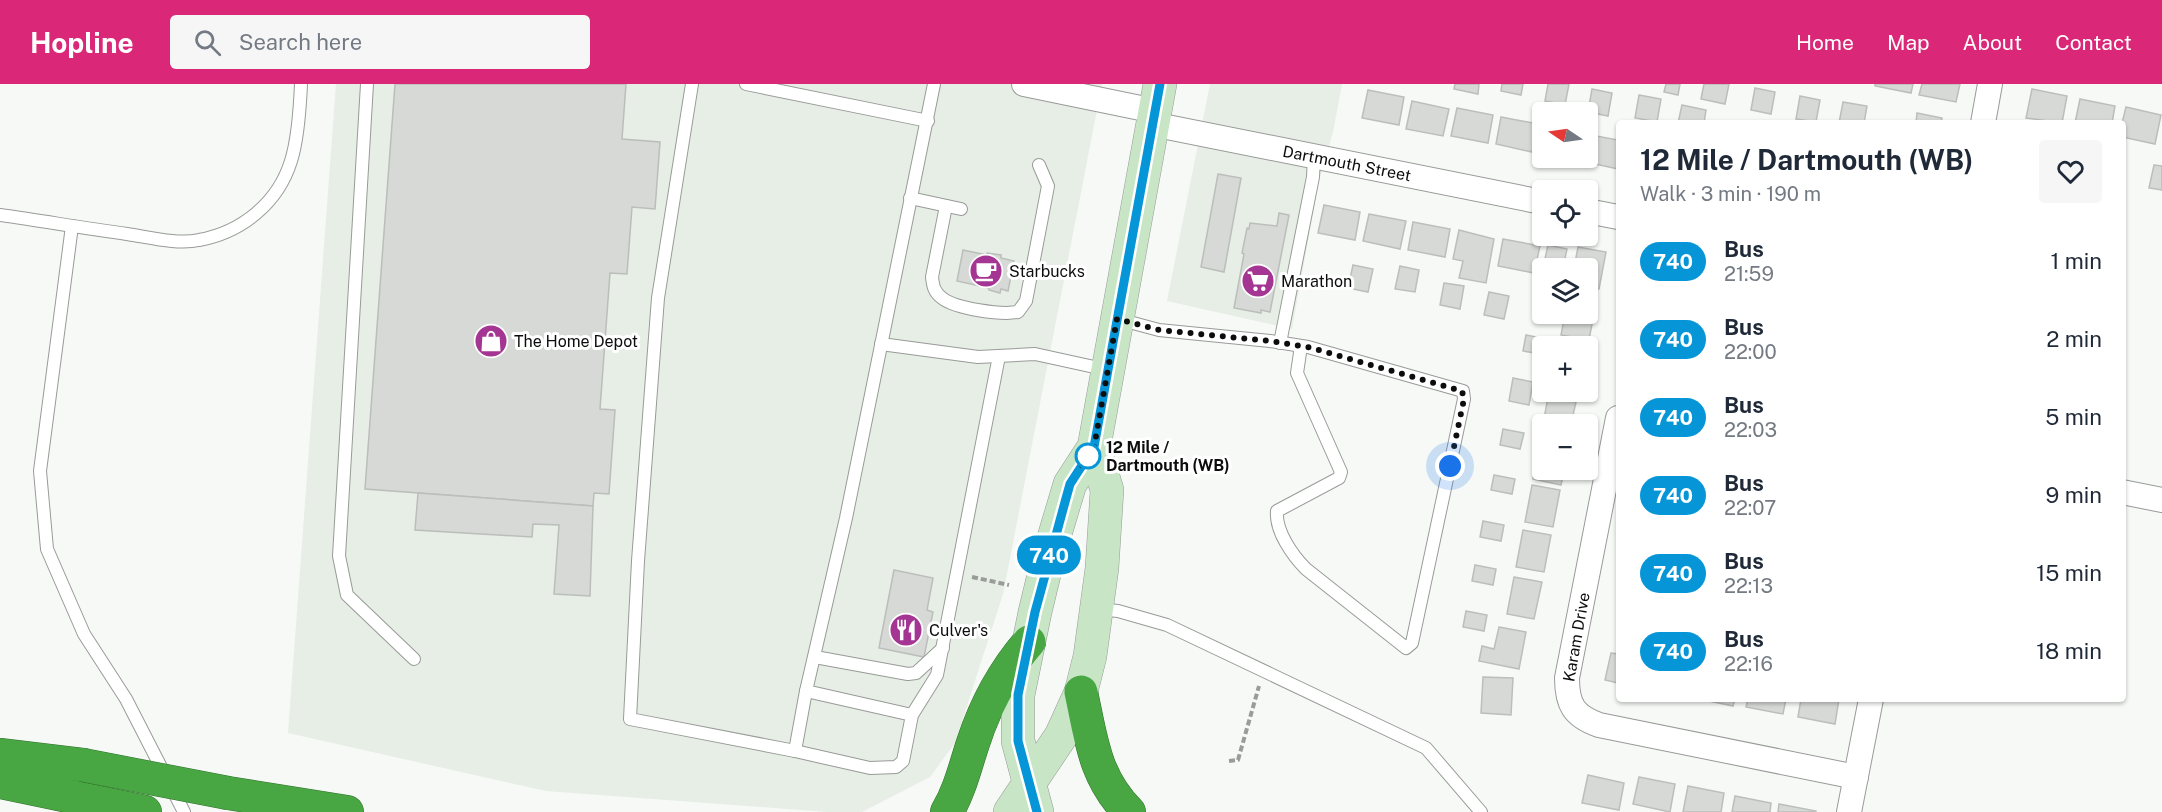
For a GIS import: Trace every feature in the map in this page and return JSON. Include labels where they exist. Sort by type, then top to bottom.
[{"type":"highway","points":[[947,812],[957,795],[973,742],[994,693],[1017,656],[1029,642]]},
{"type":"highway","points":[[1081,692],[1099,770],[1117,799],[1129,812]]},
{"type":"highway","points":[[0,755],[83,765],[228,793],[347,812]]},
{"type":"highway","points":[[0,782],[140,811]]},
{"type":"main road","points":[[1033,797],[1018,741],[1018,695],[1049,554],[1070,484],[1094,447],[1156,106]]},
{"type":"main road","points":[[1010,812],[1033,797],[1081,692],[1090,656],[1097,609],[1107,490],[1094,447]]},
{"type":"street","name":"Dartmouth Street","points":[[1024,84],[1156,106],[1314,156],[1532,200]]},
{"type":"street","points":[[1984,120],[1990,84]]},
{"type":"street","points":[[1598,213],[1616,217]]},
{"type":"street","name":"Karam Drive","points":[[1616,440],[1610,504],[1567,678],[1572,708],[1579,715],[1599,725],[1856,777]]},
{"type":"street","points":[[2126,493],[2162,500]]},
{"type":"street","points":[[1849,812],[1869,702]]},
{"type":"lane","points":[[0,215],[165,240],[197,241],[230,231],[261,210],[287,174],[292,158],[301,84]]},
{"type":"lane","points":[[367,84],[339,556],[348,595],[414,659]]},
{"type":"lane","points":[[692,84],[658,298],[644,474],[630,719],[870,768],[896,767],[903,761],[912,715],[937,675],[999,356]]},
{"type":"lane","points":[[746,84],[927,121]]},
{"type":"lane","points":[[795,751],[806,692],[846,518],[934,84]]},
{"type":"lane","points":[[1280,343],[1313,177],[1314,156]]},
{"type":"lane","points":[[946,206],[932,277],[933,288],[941,298],[952,303],[1006,315],[1018,312],[1026,301],[1048,186],[1040,165]]},
{"type":"lane","points":[[910,198],[961,209]]},
{"type":"lane","points":[[72,226],[40,471],[47,549],[84,634],[126,699],[184,812]]},
{"type":"lane","points":[[1117,319],[1159,330],[1301,346],[1462,391],[1464,399],[1412,643],[1406,648],[1306,569],[1295,557],[1277,518],[1277,511],[1340,478],[1341,472],[1297,373],[1301,346]]},
{"type":"lane","points":[[881,344],[978,357],[1035,354],[1108,370]]},
{"type":"lane","points":[[1097,609],[1118,611],[1167,625],[1426,748],[1481,812]]},
{"type":"lane","points":[[815,657],[908,674],[916,673],[943,648]]},
{"type":"lane","points":[[806,692],[912,715]]},
{"type":"path","points":[[965,576],[1009,585]]},
{"type":"path","points":[[1229,761],[1238,760],[1264,671]]},
{"type":"shaded area","points":[[336,84],[1102,84],[1003,594],[955,743],[930,777],[862,812],[828,812],[546,791],[288,733]]},
{"type":"shaded area","points":[[1210,84],[1342,84],[1333,132],[1319,180],[1292,329],[1167,301]]},
{"type":"building","name":"The Home Depot","points":[[395,84],[626,84],[622,139],[660,142],[655,209],[632,207],[627,274],[610,273],[600,409],[615,410],[609,494],[594,493],[593,506],[365,489]]},
{"type":"building","points":[[1455,84],[1479,84],[1478,94],[1454,89]]},
{"type":"building","points":[[1502,84],[1523,84],[1521,95],[1501,91]]},
{"type":"building","points":[[1548,84],[1569,84],[1566,102],[1545,101]]},
{"type":"building","points":[[1666,84],[1680,84],[1678,95],[1664,92]]},
{"type":"building","points":[[1704,84],[1729,84],[1725,104],[1701,99]]},
{"type":"building","points":[[1875,84],[1913,84],[1911,93],[1875,86]]},
{"type":"building","points":[[1922,84],[1960,84],[1956,102],[1919,95]]},
{"type":"building","points":[[1755,88],[1775,92],[1771,114],[1751,110]]},
{"type":"building","points":[[1592,89],[1612,93],[1608,116],[1598,114],[1598,102],[1590,102]]},
{"type":"building","points":[[2032,89],[2067,96],[2063,120],[2026,118]]},
{"type":"building","points":[[1368,90],[1404,97],[1399,125],[1362,118]]},
{"type":"building","points":[[1639,95],[1661,99],[1657,120],[1635,118]]},
{"type":"building","points":[[1800,96],[1820,100],[1816,120],[1796,119]]},
{"type":"building","points":[[2080,99],[2115,106],[2113,120],[2076,120]]},
{"type":"building","points":[[1412,101],[1449,109],[1443,136],[1406,129]]},
{"type":"building","points":[[1843,102],[1867,106],[1865,120],[1840,120]]},
{"type":"building","points":[[1682,105],[1706,110],[1704,120],[1679,120]]},
{"type":"building","points":[[2126,107],[2161,115],[2155,144],[2126,138],[2126,120],[2123,120]]},
{"type":"building","points":[[1457,108],[1493,115],[1488,143],[1451,136]]},
{"type":"building","points":[[1917,113],[1942,118],[1942,120],[1916,120]]},
{"type":"building","points":[[1501,117],[1532,123],[1532,152],[1496,144]]},
{"type":"building","points":[[1598,136],[1616,140],[1616,169],[1598,165]]},
{"type":"building","points":[[2154,165],[2162,166],[2162,190],[2149,188]]},
{"type":"building","points":[[1218,174],[1241,178],[1224,272],[1201,267]]},
{"type":"building","points":[[1324,205],[1360,212],[1355,240],[1318,233]]},
{"type":"building","name":"Marathon","points":[[1279,213],[1289,215],[1270,312],[1261,310],[1261,313],[1234,308],[1247,228],[1249,229],[1250,223],[1277,226]]},
{"type":"building","points":[[1369,214],[1406,221],[1400,249],[1363,241]]},
{"type":"building","points":[[1413,222],[1450,229],[1445,257],[1408,250]]},
{"type":"building","points":[[1459,230],[1494,239],[1486,283],[1459,278],[1463,261],[1453,259]]},
{"type":"building","points":[[1503,239],[1540,246],[1537,258],[1532,258],[1532,273],[1498,266]]},
{"type":"building","points":[[1548,246],[1567,249],[1565,258],[1545,258]]},
{"type":"building","points":[[1578,247],[1606,252],[1599,289],[1598,258],[1576,258]]},
{"type":"building","name":"Starbucks","points":[[963,250],[987,255],[987,253],[1001,255],[1001,258],[1014,261],[1008,291],[1001,289],[1000,293],[989,290],[989,288],[957,281]]},
{"type":"building","points":[[1353,265],[1373,269],[1368,292],[1348,288]]},
{"type":"building","points":[[1400,266],[1419,270],[1415,292],[1395,289]]},
{"type":"building","points":[[1444,283],[1464,286],[1460,309],[1440,305]]},
{"type":"building","points":[[1489,292],[1509,296],[1504,319],[1484,315]]},
{"type":"building","points":[[1563,324],[1592,324],[1590,336],[1561,335]]},
{"type":"building","points":[[1526,335],[1532,336],[1532,352],[1523,351]]},
{"type":"building","points":[[1513,378],[1532,382],[1529,405],[1509,401]]},
{"type":"building","points":[[1547,402],[1576,402],[1573,414],[1545,414]]},
{"type":"building","points":[[1503,429],[1524,433],[1520,449],[1500,445]]},
{"type":"building","points":[[1494,475],[1515,479],[1512,494],[1491,490]]},
{"type":"building","points":[[1538,480],[1562,480],[1561,485]]},
{"type":"building","points":[[1532,485],[1560,490],[1553,527],[1525,522]]},
{"type":"building","points":[[418,493],[593,506],[590,596],[554,594],[559,525],[533,524],[532,537],[415,530]]},
{"type":"building","points":[[1483,521],[1504,525],[1501,541],[1480,537]]},
{"type":"building","points":[[1523,530],[1551,535],[1544,572],[1516,567]]},
{"type":"building","points":[[1475,565],[1496,569],[1493,585],[1472,581]]},
{"type":"building","name":"Culver's","points":[[894,570],[933,578],[927,610],[933,612],[924,657],[879,648]]},
{"type":"building","points":[[1514,577],[1542,582],[1534,619],[1507,614]]},
{"type":"building","points":[[1466,611],[1487,615],[1484,631],[1463,627]]},
{"type":"building","points":[[1499,627],[1526,632],[1519,669],[1479,661],[1482,646],[1494,649]]},
{"type":"building","points":[[1611,653],[1616,654],[1616,683],[1605,680]]},
{"type":"building","points":[[1483,677],[1513,678],[1511,715],[1481,713]]},
{"type":"building","points":[[1714,702],[1734,702],[1733,706]]},
{"type":"building","points":[[1747,702],[1785,702],[1783,714],[1746,707]]},
{"type":"building","points":[[1800,702],[1839,702],[1835,724],[1798,717]]},
{"type":"building","points":[[1588,775],[1624,783],[1619,810],[1582,803]]},
{"type":"building","points":[[1639,777],[1675,784],[1670,812],[1633,804]]},
{"type":"building","points":[[1688,786],[1724,793],[1721,812],[1683,812]]},
{"type":"building","points":[[1735,796],[1771,803],[1770,812],[1732,812]]},
{"type":"building","points":[[1779,804],[1816,811],[1816,812],[1778,812]]},
{"type":"bus line","name":"740","points":[[1037,812],[1018,741],[1018,695],[1049,554],[1070,484],[1094,447],[1160,84]]},
{"type":"place","name":"Starbucks","points":[[986,271]]},
{"type":"place","name":"Marathon","points":[[1258,281]]},
{"type":"place","name":"The Home Depot","points":[[491,341]]},
{"type":"place","name":"12 Mile / Dartmouth (WB)","points":[[1088,456]]},
{"type":"place","name":"Culver's","points":[[906,630]]},
{"type":"route","points":[[1088,456],[1082,465],[1094,447],[1117,319],[1159,330],[1308,347],[1462,391],[1464,399],[1450,466]]}]
